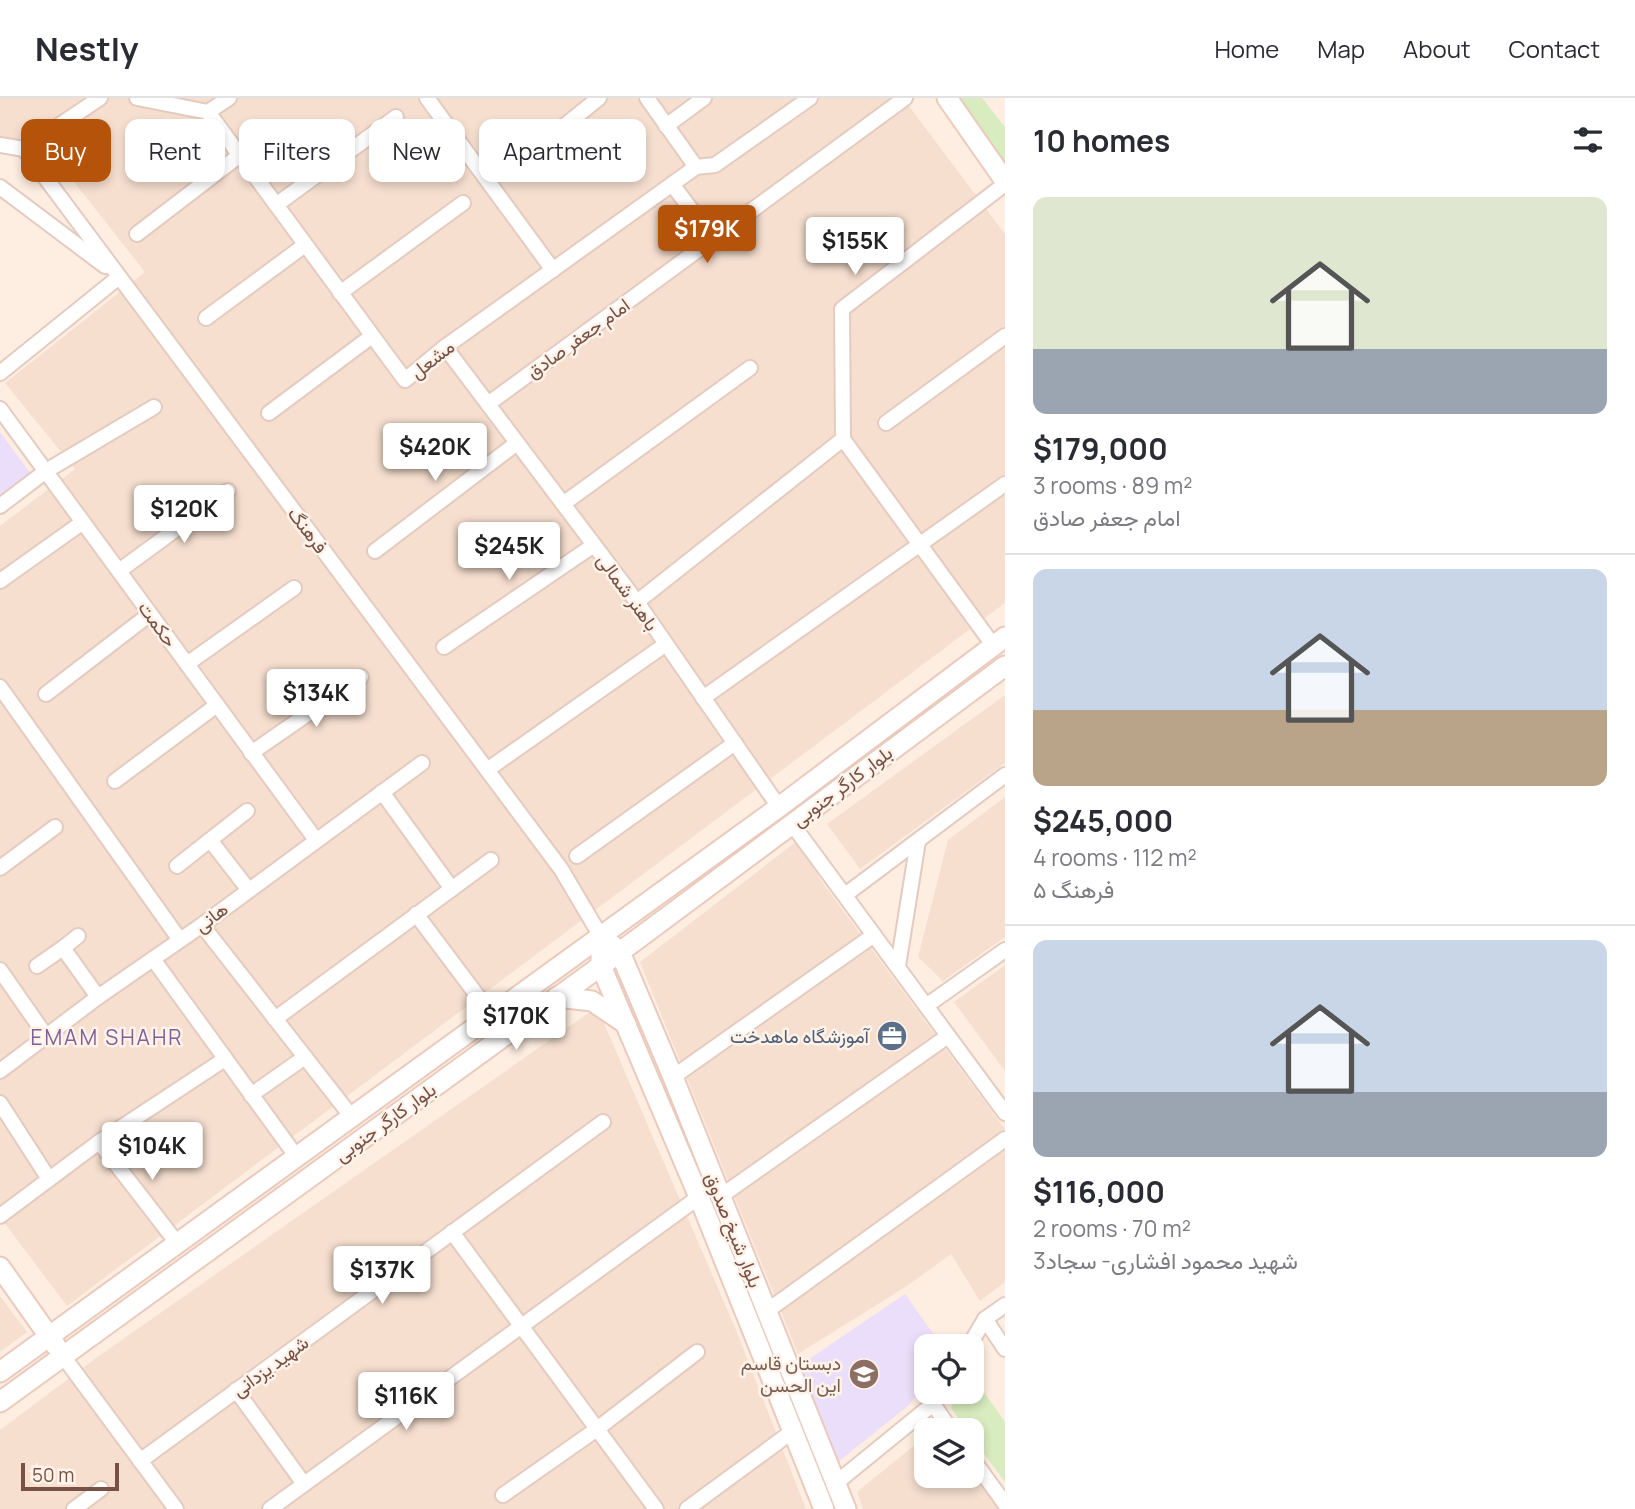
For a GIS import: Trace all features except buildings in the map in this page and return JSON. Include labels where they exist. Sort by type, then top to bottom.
[{"type":"main road","points":[[947,98],[1005,183]]},
{"type":"main road","name":"بلوار کارگر جنوبی","points":[[0,1372],[808,786],[999,641]]},
{"type":"main road","name":"بلوار کارگر جنوبی","points":[[0,1402],[1003,671]]},
{"type":"main road","points":[[808,786],[806,798],[809,803],[817,805]]},
{"type":"main road","points":[[779,807],[792,824]]},
{"type":"main road","points":[[600,935],[620,952]]},
{"type":"main road","points":[[600,935],[601,966]]},
{"type":"main road","name":"بلوار شیخ صدوق","points":[[620,952],[673,1077],[846,1509]]},
{"type":"main road","name":"بلوار شیخ صدوق","points":[[601,966],[699,1197],[824,1509]]},
{"type":"main road","points":[[557,997],[592,1001],[626,1024]]},
{"type":"main road","points":[[0,1267],[63,1356]]},
{"type":"street","points":[[69,119],[100,98]]},
{"type":"street","points":[[138,98],[208,112],[229,98]]},
{"type":"street","points":[[426,98],[553,270]]},
{"type":"street","points":[[573,119],[599,98]]},
{"type":"street","points":[[647,98],[696,167]]},
{"type":"street","points":[[666,126],[704,98]]},
{"type":"street","name":"مشعل","points":[[259,182],[405,380],[445,348],[696,167],[715,165],[810,98]]},
{"type":"street","name":"امام جعفر صادق","points":[[488,404],[905,98]]},
{"type":"street","name":"مشعل","points":[[208,112],[239,154]]},
{"type":"street","points":[[276,205],[396,117]]},
{"type":"street","points":[[0,145],[21,148]]},
{"type":"street","points":[[137,233],[239,156]]},
{"type":"street","name":"فرهنگ","points":[[48,182],[561,869],[600,935]]},
{"type":"street","points":[[999,641],[919,545],[843,439],[842,309],[1005,183]]},
{"type":"street","points":[[672,184],[712,239]]},
{"type":"street","points":[[0,187],[119,277],[0,373]]},
{"type":"street","points":[[340,293],[463,203]]},
{"type":"street","points":[[206,318],[305,245]]},
{"type":"street","points":[[269,413],[372,336]]},
{"type":"street","points":[[886,424],[1005,336]]},
{"type":"street","name":"باهنر شمالی","points":[[445,348],[637,602],[779,807]]},
{"type":"street","points":[[563,504],[750,368]]},
{"type":"street","points":[[0,506],[46,471],[154,407]]},
{"type":"street","name":"حکمت","points":[[0,409],[316,840]]},
{"type":"street","points":[[637,602],[843,439]]},
{"type":"street","points":[[375,551],[517,443]]},
{"type":"street","points":[[703,698],[1005,484]]},
{"type":"street","points":[[119,571],[228,491]]},
{"type":"street","points":[[0,581],[83,522]]},
{"type":"street","points":[[444,647],[594,545]]},
{"type":"street","points":[[187,664],[293,588]]},
{"type":"street","points":[[46,694],[150,614]]},
{"type":"street","points":[[487,770],[666,644]]},
{"type":"street","points":[[251,753],[361,677]]},
{"type":"street","points":[[0,687],[180,940]]},
{"type":"street","points":[[115,781],[217,705]]},
{"type":"street","points":[[577,856],[735,743]]},
{"type":"street","name":"هانی","points":[[0,1071],[422,763]]},
{"type":"street","points":[[845,895],[1005,775]]},
{"type":"street","points":[[382,792],[452,889]]},
{"type":"street","points":[[177,866],[247,811]]},
{"type":"street","points":[[792,824],[1005,1113]]},
{"type":"street","points":[[0,868],[55,827]]},
{"type":"street","points":[[210,840],[248,889]]},
{"type":"street","points":[[898,966],[918,841]]},
{"type":"street","points":[[275,1019],[491,860]]},
{"type":"street","points":[[416,915],[491,1014]]},
{"type":"street","points":[[202,925],[351,1116]]},
{"type":"street","points":[[673,1077],[874,934]]},
{"type":"street","points":[[37,966],[78,936]]},
{"type":"street","points":[[63,948],[98,997]]},
{"type":"street","points":[[926,1006],[1005,950]]},
{"type":"street","points":[[153,959],[296,1156]]},
{"type":"street","points":[[0,970],[46,1036]]},
{"type":"street","points":[[720,1196],[948,1036]]},
{"type":"street","points":[[251,1095],[305,1057]]},
{"type":"street","points":[[0,1216],[99,1142],[225,1059]]},
{"type":"street","points":[[0,1103],[49,1180]]},
{"type":"street","name":"شهید یزدانی","points":[[140,1461],[603,1122]]},
{"type":"street","points":[[767,1311],[1005,1139]]},
{"type":"street","points":[[99,1142],[177,1243]]},
{"type":"street","points":[[270,1509],[699,1197]]},
{"type":"street","points":[[452,1232],[656,1509]]},
{"type":"street","points":[[976,1334],[985,1319],[1005,1305]]},
{"type":"street","points":[[985,1319],[1005,1349]]},
{"type":"street","points":[[503,1495],[597,1429],[697,1352]]},
{"type":"street","points":[[63,1356],[176,1509]]},
{"type":"street","points":[[236,1390],[304,1484]]},
{"type":"street","points":[[836,1483],[930,1404]]},
{"type":"street","points":[[687,1509],[793,1431]]},
{"type":"street","points":[[984,1475],[1005,1504]]},
{"type":"street","points":[[74,1509],[102,1489]]},
{"type":"shaded area","points":[[0,98],[903,98],[1005,234],[1005,603],[67,1306],[0,1217],[0,526],[75,469],[5,383],[145,272],[74,182],[111,182],[111,119],[21,119],[21,145],[0,136]]},
{"type":"shaded area","points":[[0,432],[31,474],[0,496]]},
{"type":"shaded area","points":[[1005,695],[1005,763],[860,869],[827,824]]},
{"type":"shaded area","points":[[1005,797],[1005,937],[943,981],[918,957],[948,840]]},
{"type":"shaded area","points":[[797,841],[822,882],[1005,1129],[1005,1282],[980,1301],[951,1254],[907,1286],[798,1354],[640,962]]},
{"type":"shaded area","points":[[1005,965],[1005,1071],[954,1002]]},
{"type":"shaded area","points":[[597,1007],[736,1330],[806,1509],[0,1509],[0,1430],[96,1358]]},
{"type":"shaded area","name":"دبستان قاسم این الحسن","points":[[905,1294],[933,1334],[914,1334],[914,1398],[909,1405],[838,1462],[799,1366]]},
{"type":"shaded area","points":[[0,1296],[27,1332],[0,1352]]},
{"type":"shaded area","points":[[914,1446],[914,1488],[984,1488],[999,1509],[863,1509],[857,1492]]},
{"type":"green space","points":[[956,98],[982,98],[1005,127],[1005,165]]},
{"type":"green space","points":[[984,1392],[1005,1422],[1005,1482],[984,1454],[984,1418],[958,1418],[951,1408],[953,1404],[984,1404]]},
{"type":"place","name":"آموزشگاه ماهدخت","points":[[892,1036]]},
{"type":"place","name":"دبستان قاسم این الحسن","points":[[864,1374]]},
{"type":"district","name":"EMAM SHAHR","points":[[107,1037]]}]
